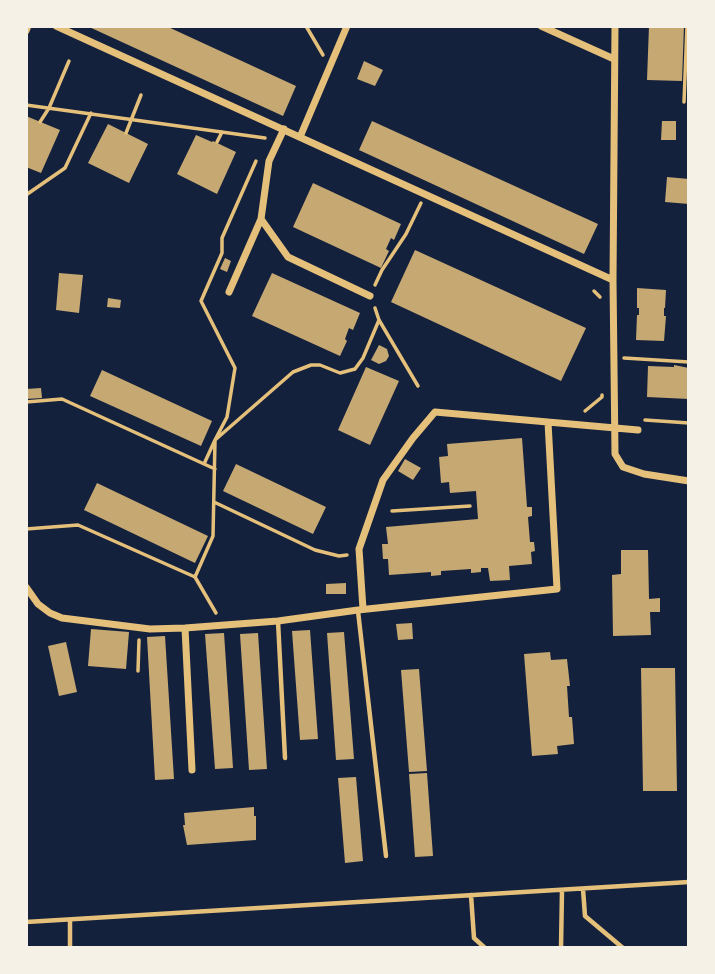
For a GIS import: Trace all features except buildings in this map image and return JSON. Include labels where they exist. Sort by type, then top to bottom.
[{"type":"street","points":[[26,31],[28,26]]},
{"type":"street","points":[[56,26],[613,280]]},
{"type":"street","points":[[300,137],[347,26]]},
{"type":"street","points":[[541,26],[614,59]]},
{"type":"street","points":[[615,26],[615,454],[623,467],[644,474],[689,481]]},
{"type":"street","points":[[229,292],[261,219],[269,161],[284,129]]},
{"type":"street","points":[[261,219],[288,257],[370,296]]},
{"type":"street","points":[[361,609],[359,550],[383,480],[435,412],[638,430]]},
{"type":"street","points":[[26,587],[38,604],[62,618],[139,627],[185,628],[278,621],[361,609],[557,589],[548,422]]},
{"type":"street","points":[[185,628],[192,770]]},
{"type":"lane","points":[[361,609],[386,856]]},
{"type":"lane","points":[[278,621],[285,758]]},
{"type":"lane","points":[[26,922],[689,882]]},
{"type":"lane","points":[[583,889],[585,916],[623,948]]},
{"type":"lane","points":[[561,948],[562,890]]},
{"type":"lane","points":[[471,895],[474,938],[485,948]]},
{"type":"lane","points":[[70,920],[70,948]]},
{"type":"path","points":[[306,26],[324,57]]},
{"type":"path","points":[[684,102],[687,26]]},
{"type":"path","points":[[40,122],[49,108],[69,61]]},
{"type":"path","points":[[126,133],[141,95]]},
{"type":"path","points":[[26,105],[265,138],[271,124]]},
{"type":"path","points":[[26,195],[65,168],[91,113]]},
{"type":"path","points":[[216,142],[222,132]]},
{"type":"path","points":[[204,464],[227,417],[235,368],[201,301],[222,253],[222,238],[260,151]]},
{"type":"path","points":[[370,296],[382,270],[407,233],[425,194]]},
{"type":"path","points":[[594,291],[603,304]]},
{"type":"path","points":[[195,577],[213,536],[215,440],[293,372],[311,365],[320,365],[340,373],[355,369],[363,358],[379,320],[418,386]]},
{"type":"path","points":[[614,357],[689,362]]},
{"type":"path","points":[[577,416],[602,397],[602,386]]},
{"type":"path","points":[[26,402],[62,399],[215,469]]},
{"type":"path","points":[[644,420],[689,423]]},
{"type":"path","points":[[214,502],[315,550],[339,556],[360,554]]},
{"type":"path","points":[[392,511],[470,506]]},
{"type":"path","points":[[26,529],[78,524],[195,577],[224,625]]},
{"type":"path","points":[[138,671],[139,627]]}]
